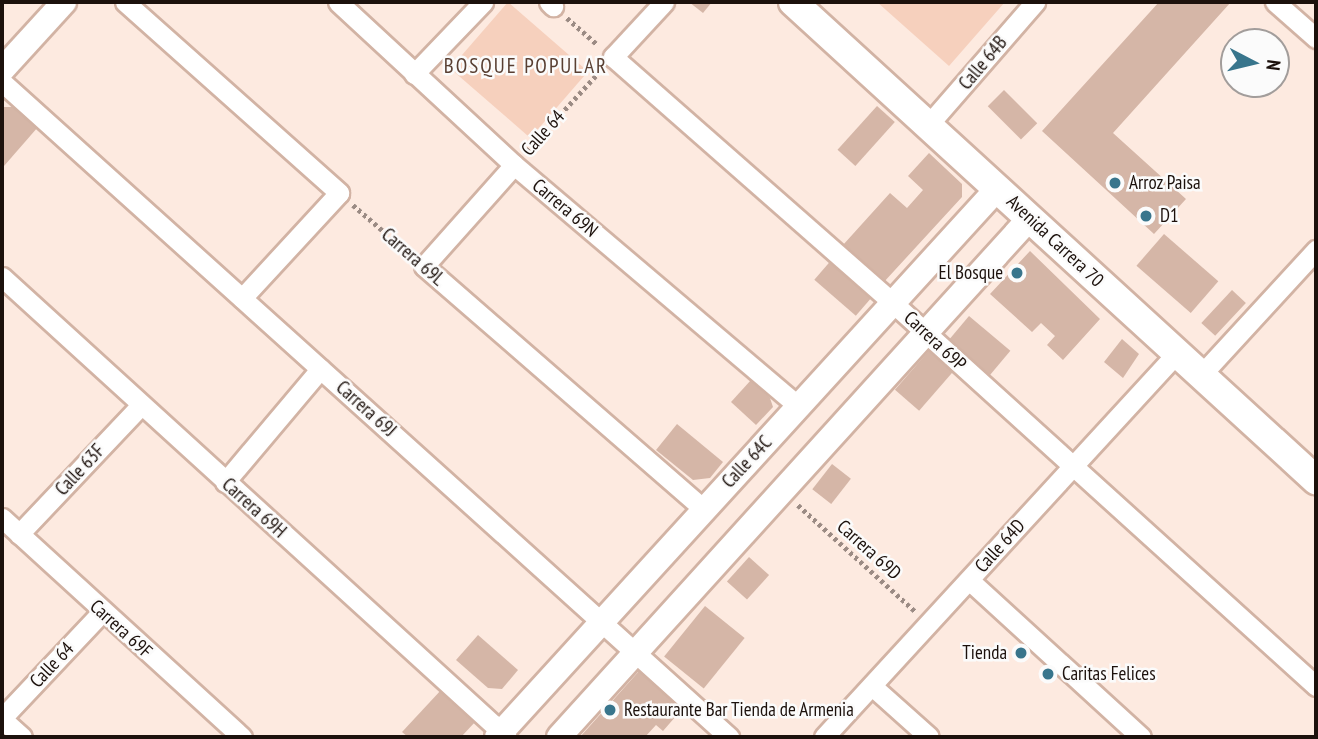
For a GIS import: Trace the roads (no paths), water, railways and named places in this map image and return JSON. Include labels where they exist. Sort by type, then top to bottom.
[{"type":"main road","name":"Avenida Carrera 70","points":[[793,2],[1316,481]]},
{"type":"street","points":[[2,70],[64,2]]},
{"type":"street","points":[[125,2],[340,193],[242,298]]},
{"type":"street","name":"Carrera 69N","points":[[338,2],[514,165],[798,406]]},
{"type":"street","points":[[414,74],[483,2]]},
{"type":"street","name":"Carrera 69P","points":[[664,2],[613,57],[893,303],[1072,468],[1316,686]]},
{"type":"street","name":"Calle 64B","points":[[929,124],[1035,2]]},
{"type":"street","points":[[1275,2],[1316,38]]},
{"type":"street","name":"Carrera 69J","points":[[2,82],[729,737]]},
{"type":"street","name":"Calle 64","points":[[424,265],[514,165]]},
{"type":"street","name":"Calle 64C","points":[[502,736],[602,621],[998,188]]},
{"type":"street","points":[[559,737],[1030,218]]},
{"type":"street","points":[[1200,376],[1316,250]]},
{"type":"street","name":"Carrera 69L","points":[[424,265],[704,509]]},
{"type":"street","name":"Carrera 69H","points":[[2,277],[502,736]]},
{"type":"street","name":"Calle 64D","points":[[824,737],[1176,354]]},
{"type":"street","points":[[225,482],[320,369]]},
{"type":"street","name":"Calle 63F","points":[[19,534],[141,405]]},
{"type":"street","name":"Carrera 69F","points":[[2,518],[242,737]]},
{"type":"street","points":[[969,580],[1141,737]]},
{"type":"street","name":"Calle 64","points":[[2,719],[102,612]]},
{"type":"street","points":[[872,686],[929,737]]},
{"type":"street","points":[[2,719],[22,737]]},
{"type":"place","name":"Arroz Paisa","points":[[1115,183]]},
{"type":"place","name":"D1","points":[[1146,216]]},
{"type":"place","name":"El Bosque","points":[[1017,273]]},
{"type":"place","name":"Tienda","points":[[1021,653]]},
{"type":"place","name":"Caritas Felices","points":[[1048,674]]},
{"type":"place","name":"Restaurante Bar Tienda de Armenia","points":[[610,710]]},
{"type":"district","name":"BOSQUE POPULAR","points":[[526,66]]}]
